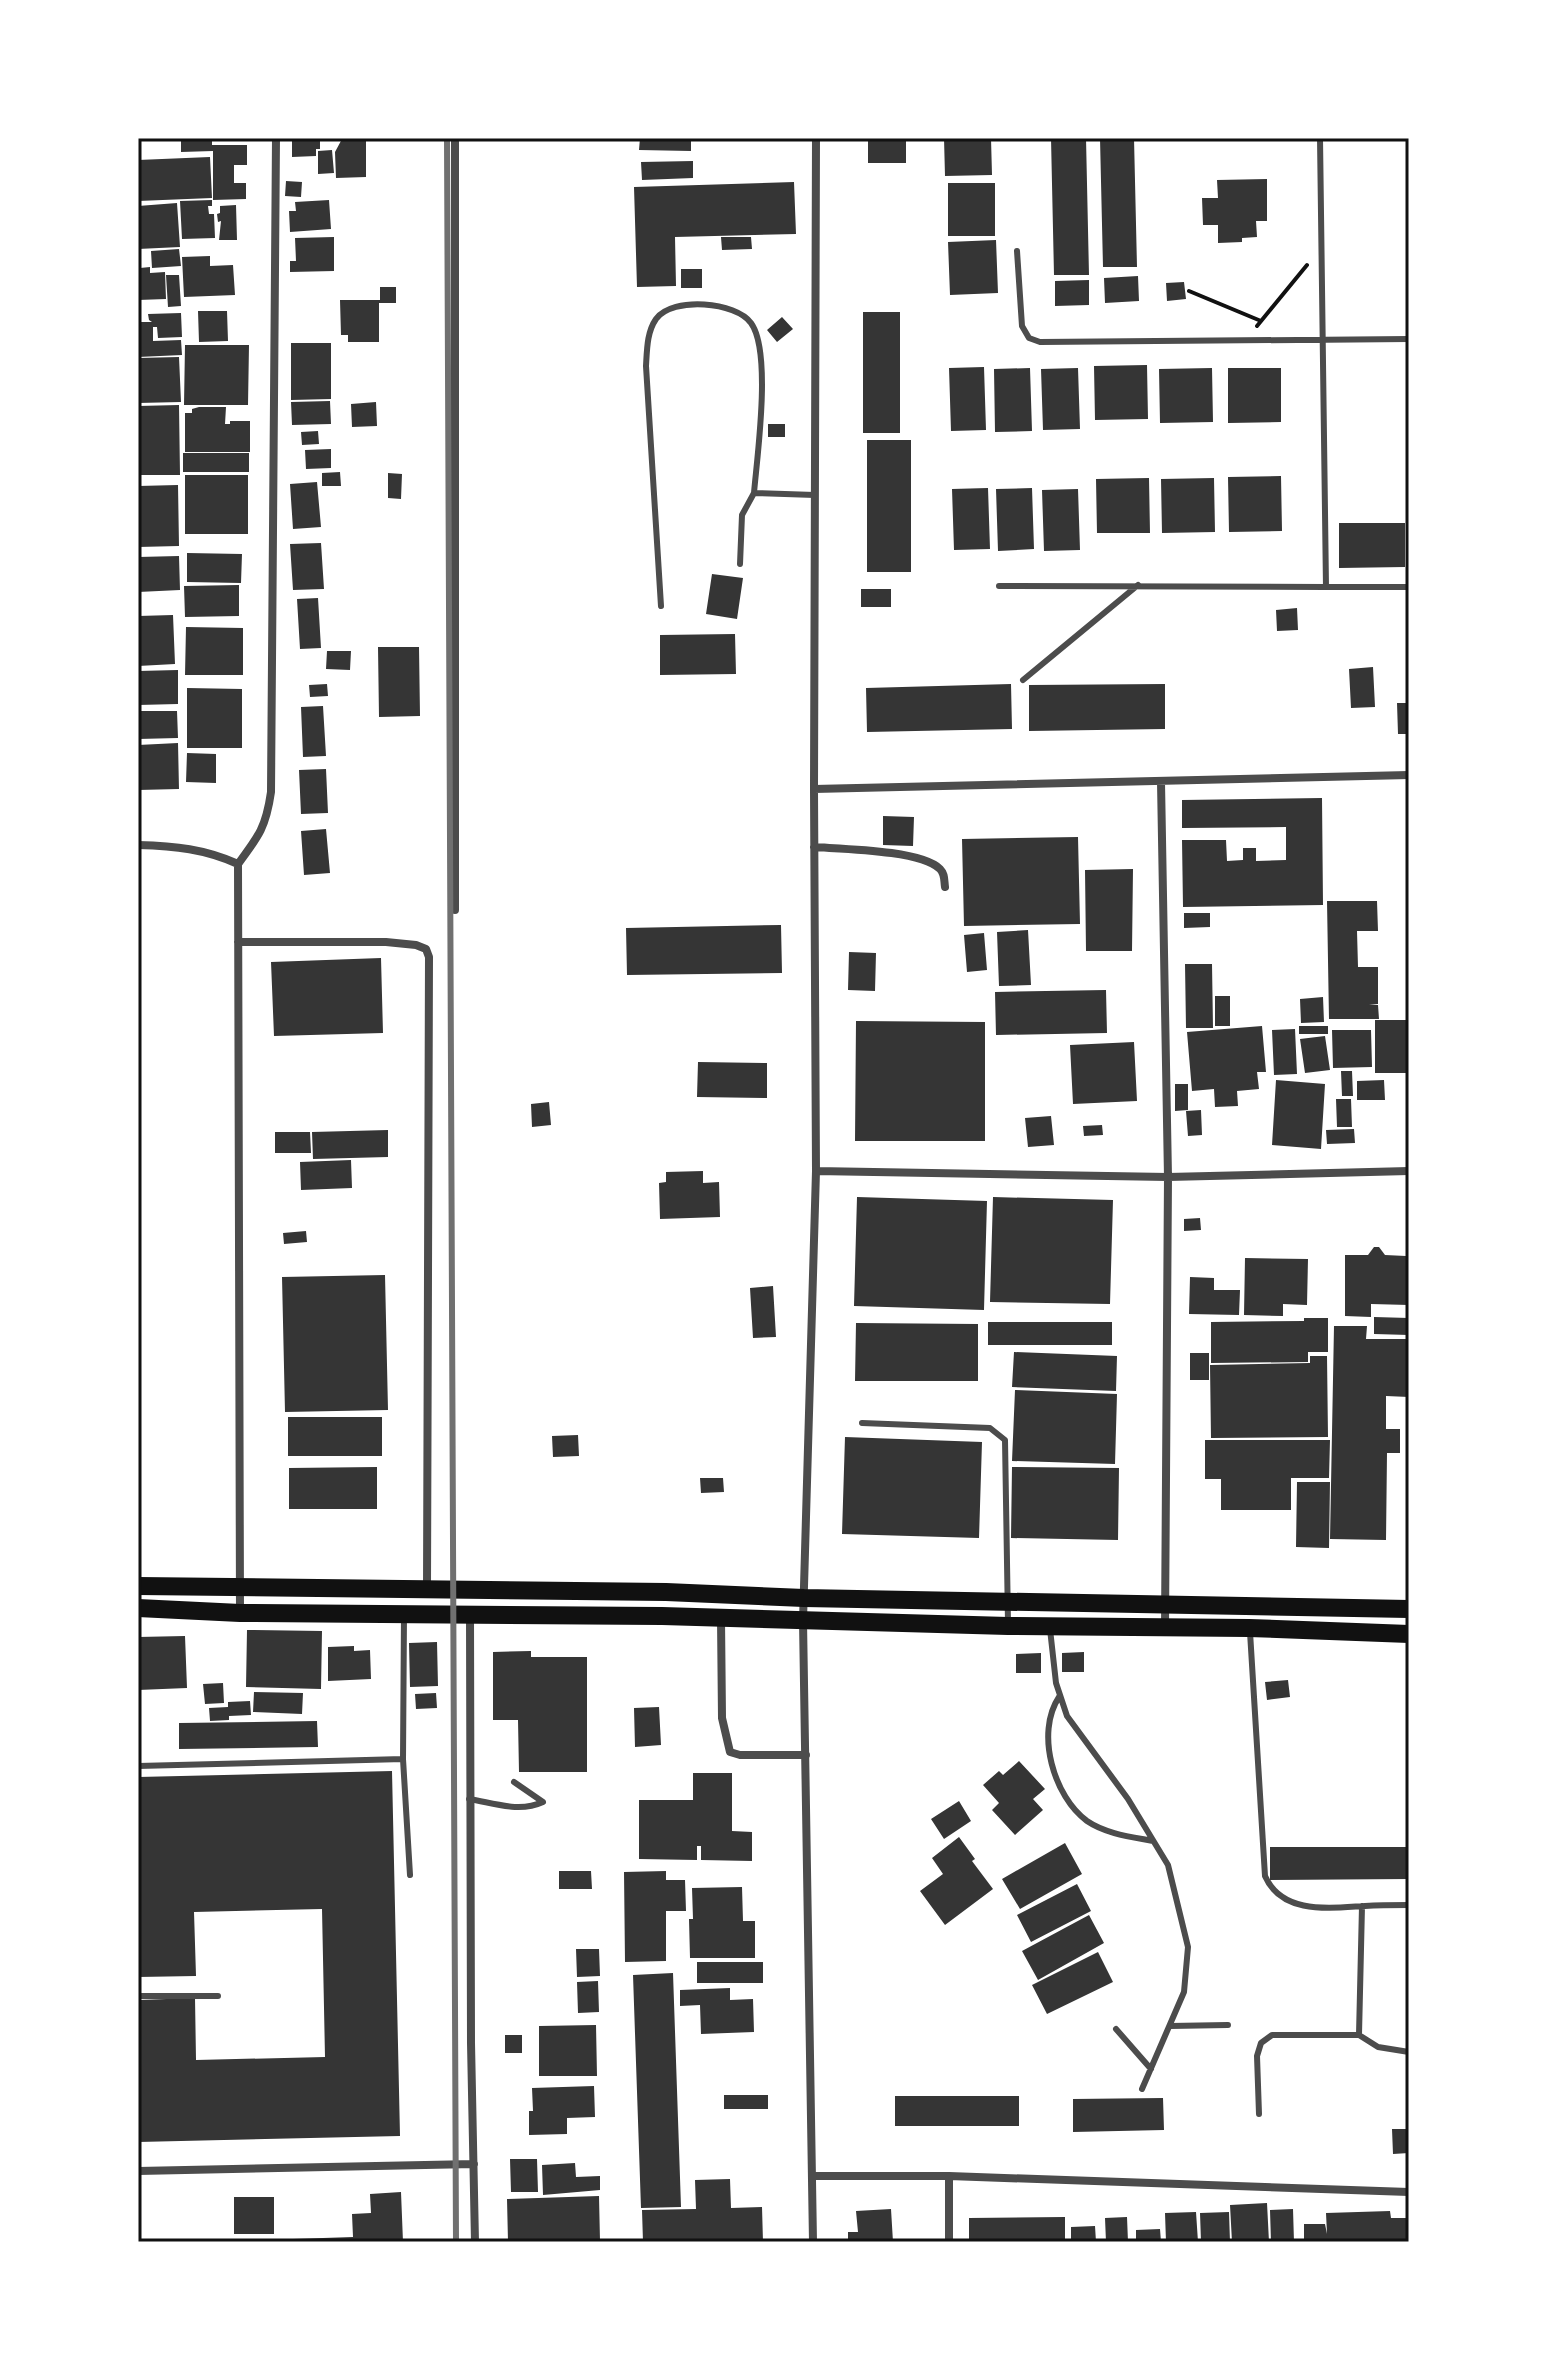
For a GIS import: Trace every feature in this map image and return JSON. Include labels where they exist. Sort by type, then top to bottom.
[{"type":"main road","points":[[138,1586],[666,1592],[804,1598],[1409,1609]]},
{"type":"main road","points":[[138,1608],[240,1613],[662,1616],[1409,1634]]},
{"type":"street","points":[[240,1613],[238,864],[259,837],[267,820],[271,792],[276,138]]},
{"type":"street","points":[[455,138],[455,910]]},
{"type":"street","points":[[813,2242],[803,1621],[816,1171],[816,138]]},
{"type":"street","points":[[814,789],[1409,775]]},
{"type":"street","points":[[1161,782],[1168,1177],[1165,1628]]},
{"type":"street","points":[[138,845],[186,847],[215,853],[238,864]]},
{"type":"street","points":[[814,847],[886,852],[922,861],[939,867],[944,874],[945,887]]},
{"type":"street","points":[[238,942],[386,942],[416,945],[426,949],[429,957],[427,1589]]},
{"type":"street","points":[[816,1171],[1168,1177],[1409,1171]]},
{"type":"street","points":[[470,1614],[469,1799],[475,2242]]},
{"type":"street","points":[[721,1618],[722,1718],[730,1752],[740,1755],[806,1755]]},
{"type":"street","points":[[138,2171],[474,2164]]},
{"type":"street","points":[[813,2176],[949,2176],[1409,2192]]},
{"type":"street","points":[[949,2176],[949,2242]]},
{"type":"lane","points":[[1320,138],[1326,587]]},
{"type":"lane","points":[[1017,251],[1022,326],[1029,338],[1040,342],[1409,339]]},
{"type":"lane","points":[[661,606],[646,366],[649,330],[658,315],[677,306],[706,304],[737,311],[752,324],[760,346],[762,395],[754,493],[742,515],[740,564]]},
{"type":"lane","points":[[754,493],[815,495]]},
{"type":"lane","points":[[1023,680],[1138,585]]},
{"type":"lane","points":[[999,586],[1409,587]]},
{"type":"lane","points":[[862,1423],[990,1428],[1005,1440],[1008,1626]]},
{"type":"lane","points":[[404,1615],[403,1759],[410,1875]]},
{"type":"lane","points":[[1049,1626],[1059,1697],[1067,1716],[1128,1799],[1168,1865],[1188,1947],[1184,1992],[1142,2089]]},
{"type":"lane","points":[[1249,1628],[1265,1876],[1270,1887],[1300,1905],[1334,1909],[1409,1905]]},
{"type":"lane","points":[[1059,1697],[1050,1715],[1049,1734],[1052,1765],[1066,1799],[1085,1820],[1095,1826],[1120,1835],[1153,1841]]},
{"type":"lane","points":[[138,1766],[403,1759]]},
{"type":"lane","points":[[469,1799],[514,1808],[532,1807],[543,1802],[514,1782]]},
{"type":"lane","points":[[1359,2035],[1362,1906]]},
{"type":"lane","points":[[138,1996],[218,1996]]},
{"type":"lane","points":[[1170,2026],[1228,2025]]},
{"type":"lane","points":[[1116,2029],[1151,2069]]},
{"type":"lane","points":[[1259,2114],[1257,2056],[1261,2043],[1272,2035],[1359,2035],[1378,2047],[1409,2052]]},
{"type":"path","points":[[1247,340],[1321,247]]},
{"type":"path","points":[[1189,291],[1261,321]]},
{"type":"building","points":[[212,138],[212,145],[247,145],[247,165],[234,165],[234,183],[246,183],[246,199],[213,200],[213,151],[181,152],[181,139]]},
{"type":"building","points":[[366,138],[366,177],[336,178],[335,152],[342,139]]},
{"type":"building","points":[[640,138],[691,138],[691,151],[639,150]]},
{"type":"building","points":[[868,138],[906,138],[906,163],[868,163]]},
{"type":"building","points":[[944,138],[991,138],[992,175],[945,176]]},
{"type":"building","points":[[1051,138],[1086,138],[1089,275],[1054,275]]},
{"type":"building","points":[[1100,138],[1134,138],[1137,267],[1103,267]]},
{"type":"building","points":[[320,140],[316,156],[292,157],[292,141]]},
{"type":"building","points":[[332,150],[334,173],[318,174],[318,151]]},
{"type":"building","points":[[210,157],[212,198],[138,201],[138,160]]},
{"type":"building","points":[[693,161],[693,178],[642,180],[641,162]]},
{"type":"building","points":[[1267,179],[1267,221],[1256,221],[1257,237],[1242,238],[1242,242],[1218,243],[1218,225],[1203,225],[1202,198],[1218,198],[1217,180]]},
{"type":"building","points":[[286,181],[302,182],[301,197],[285,196]]},
{"type":"building","points":[[794,182],[796,234],[675,237],[676,286],[637,287],[634,187]]},
{"type":"building","points":[[948,183],[995,183],[995,236],[948,236]]},
{"type":"building","points":[[212,200],[212,206],[208,206],[209,214],[214,214],[215,238],[182,239],[180,201]]},
{"type":"building","points":[[329,200],[331,229],[290,232],[289,211],[296,211],[295,202]]},
{"type":"building","points":[[177,203],[180,247],[138,249],[138,206]]},
{"type":"building","points":[[236,205],[237,240],[219,240],[221,221],[218,222],[217,214],[220,213],[220,206]]},
{"type":"building","points":[[334,237],[334,271],[290,272],[290,261],[296,261],[295,238]]},
{"type":"building","points":[[721,237],[751,237],[752,249],[722,250]]},
{"type":"building","points":[[996,240],[998,293],[950,295],[948,242]]},
{"type":"building","points":[[179,249],[181,266],[152,268],[151,251]]},
{"type":"building","points":[[210,256],[210,266],[233,265],[235,295],[184,297],[182,257]]},
{"type":"building","points":[[150,267],[150,273],[165,272],[166,299],[138,300],[140,268]]},
{"type":"building","points":[[681,269],[702,269],[702,288],[681,288]]},
{"type":"building","points":[[166,275],[179,275],[181,306],[168,307]]},
{"type":"building","points":[[1138,276],[1139,301],[1105,303],[1104,278]]},
{"type":"building","points":[[1089,280],[1089,305],[1055,306],[1055,281]]},
{"type":"building","points":[[1184,282],[1186,299],[1167,301],[1166,283]]},
{"type":"building","points":[[380,287],[396,287],[396,303],[379,303],[379,342],[348,342],[348,335],[341,335],[340,300],[380,300]]},
{"type":"building","points":[[198,311],[227,311],[228,341],[199,342]]},
{"type":"building","points":[[863,312],[900,312],[900,433],[863,433]]},
{"type":"building","points":[[181,313],[182,337],[158,338],[157,327],[153,327],[153,341],[181,340],[182,355],[138,357],[138,322],[152,322],[148,314]]},
{"type":"building","points":[[782,317],[793,329],[777,342],[767,330]]},
{"type":"building","points":[[291,343],[331,343],[331,399],[291,400]]},
{"type":"building","points":[[185,345],[249,345],[248,405],[184,405]]},
{"type":"building","points":[[179,357],[181,402],[138,403],[138,358]]},
{"type":"building","points":[[1147,365],[1148,419],[1095,420],[1094,366]]},
{"type":"building","points":[[984,367],[986,430],[951,431],[949,368]]},
{"type":"building","points":[[1030,368],[1032,431],[995,432],[994,369]]},
{"type":"building","points":[[1078,368],[1080,429],[1043,430],[1041,369]]},
{"type":"building","points":[[1212,368],[1213,422],[1160,423],[1159,369]]},
{"type":"building","points":[[1228,368],[1281,368],[1281,422],[1228,423]]},
{"type":"building","points":[[330,401],[331,424],[292,425],[291,402]]},
{"type":"building","points":[[376,402],[377,426],[352,427],[351,404]]},
{"type":"building","points":[[179,405],[180,475],[138,475],[138,406]]},
{"type":"building","points":[[226,407],[225,424],[250,421],[250,452],[185,452],[185,413],[192,413],[192,409]]},
{"type":"building","points":[[768,424],[785,424],[785,437],[768,437]]},
{"type":"building","points":[[318,431],[319,444],[302,445],[301,432]]},
{"type":"building","points":[[867,440],[911,440],[911,572],[867,572]]},
{"type":"building","points":[[331,449],[331,468],[306,469],[305,450]]},
{"type":"building","points":[[183,453],[249,453],[249,472],[183,472]]},
{"type":"building","points":[[340,472],[341,486],[322,486],[322,473]]},
{"type":"building","points":[[388,473],[402,474],[401,499],[388,498]]},
{"type":"building","points":[[185,475],[248,475],[248,534],[185,534]]},
{"type":"building","points":[[1281,476],[1282,531],[1229,532],[1228,477]]},
{"type":"building","points":[[1149,478],[1150,533],[1097,533],[1096,479]]},
{"type":"building","points":[[1214,478],[1215,532],[1162,533],[1161,479]]},
{"type":"building","points":[[317,482],[321,527],[293,529],[290,484]]},
{"type":"building","points":[[178,485],[179,546],[138,547],[138,486]]},
{"type":"building","points":[[988,488],[990,549],[954,550],[952,489]]},
{"type":"building","points":[[1032,488],[1034,549],[998,551],[996,489]]},
{"type":"building","points":[[1078,489],[1080,550],[1044,551],[1042,490]]},
{"type":"building","points":[[1339,523],[1405,523],[1405,567],[1339,568]]},
{"type":"building","points":[[321,543],[324,589],[293,590],[290,544]]},
{"type":"building","points":[[187,553],[242,554],[241,583],[187,582]]},
{"type":"building","points":[[179,556],[180,590],[138,592],[138,557]]},
{"type":"building","points":[[712,574],[743,578],[737,619],[706,614]]},
{"type":"building","points":[[239,585],[239,616],[185,617],[184,586]]},
{"type":"building","points":[[861,589],[891,589],[891,607],[861,607]]},
{"type":"building","points":[[318,598],[321,648],[300,649],[297,599]]},
{"type":"building","points":[[1297,608],[1298,630],[1277,631],[1276,610]]},
{"type":"building","points":[[173,615],[175,664],[138,666],[138,616]]},
{"type":"building","points":[[186,627],[243,628],[243,675],[185,675]]},
{"type":"building","points":[[735,634],[736,674],[660,675],[660,635]]},
{"type":"building","points":[[378,647],[419,647],[420,716],[379,717]]},
{"type":"building","points":[[327,651],[351,651],[350,670],[326,669]]},
{"type":"building","points":[[1373,667],[1375,707],[1351,708],[1349,669]]},
{"type":"building","points":[[178,670],[178,704],[138,705],[138,671]]},
{"type":"building","points":[[327,684],[328,696],[310,697],[309,685]]},
{"type":"building","points":[[1011,684],[1012,729],[867,732],[866,688]]},
{"type":"building","points":[[1165,684],[1165,729],[1029,731],[1029,685]]},
{"type":"building","points":[[187,688],[242,689],[242,748],[187,748]]},
{"type":"building","points":[[1397,703],[1409,703],[1409,734],[1398,734]]},
{"type":"building","points":[[323,706],[326,756],[303,757],[301,707]]},
{"type":"building","points":[[138,711],[177,711],[178,738],[138,739]]},
{"type":"building","points":[[178,743],[179,789],[138,790],[138,745]]},
{"type":"building","points":[[187,753],[216,754],[216,783],[186,782]]},
{"type":"building","points":[[326,769],[328,813],[301,814],[299,770]]},
{"type":"building","points":[[1322,798],[1323,905],[1183,907],[1182,840],[1226,840],[1227,861],[1243,860],[1243,848],[1256,848],[1256,861],[1286,860],[1286,827],[1182,828],[1182,800]]},
{"type":"building","points":[[883,816],[914,817],[913,846],[883,845]]},
{"type":"building","points":[[326,829],[330,873],[304,875],[301,831]]},
{"type":"building","points":[[1078,837],[1080,924],[964,926],[962,839]]},
{"type":"building","points":[[1133,869],[1132,951],[1086,951],[1085,870]]},
{"type":"building","points":[[1327,901],[1377,901],[1378,931],[1357,931],[1358,967],[1378,967],[1378,1004],[1369,1004],[1378,1005],[1379,1019],[1329,1019]]},
{"type":"building","points":[[1184,913],[1210,913],[1210,927],[1184,928]]},
{"type":"building","points":[[781,925],[782,973],[627,975],[626,928]]},
{"type":"building","points":[[1028,930],[1031,985],[999,986],[997,932]]},
{"type":"building","points":[[984,933],[987,970],[967,972],[964,935]]},
{"type":"building","points":[[849,952],[876,953],[875,991],[848,990]]},
{"type":"building","points":[[381,958],[383,1033],[274,1036],[271,962]]},
{"type":"building","points":[[1185,964],[1212,964],[1213,1028],[1186,1028]]},
{"type":"building","points":[[1106,990],[1107,1033],[996,1035],[995,992]]},
{"type":"building","points":[[1215,996],[1230,996],[1230,1026],[1215,1026]]},
{"type":"building","points":[[1323,997],[1324,1022],[1301,1023],[1300,999]]},
{"type":"building","points":[[1375,1020],[1409,1020],[1409,1073],[1375,1073]]},
{"type":"building","points":[[856,1021],[985,1022],[985,1141],[855,1141]]},
{"type":"building","points":[[1262,1026],[1266,1072],[1257,1072],[1259,1089],[1237,1091],[1238,1106],[1215,1107],[1214,1089],[1192,1091],[1187,1032]]},
{"type":"building","points":[[1299,1026],[1328,1026],[1328,1034],[1299,1034]]},
{"type":"building","points":[[1295,1029],[1297,1074],[1274,1075],[1272,1030]]},
{"type":"building","points":[[1332,1030],[1371,1030],[1372,1067],[1333,1068]]},
{"type":"building","points":[[1325,1036],[1330,1070],[1305,1073],[1300,1039]]},
{"type":"building","points":[[1134,1042],[1137,1101],[1073,1104],[1070,1045]]},
{"type":"building","points":[[698,1062],[767,1063],[767,1098],[697,1097]]},
{"type":"building","points":[[1341,1071],[1352,1071],[1353,1096],[1342,1096]]},
{"type":"building","points":[[1276,1080],[1325,1084],[1321,1149],[1272,1145]]},
{"type":"building","points":[[1384,1080],[1385,1100],[1357,1100],[1357,1081]]},
{"type":"building","points":[[1175,1084],[1188,1084],[1188,1110],[1175,1111]]},
{"type":"building","points":[[1336,1099],[1351,1099],[1352,1127],[1337,1127]]},
{"type":"building","points":[[549,1102],[551,1125],[532,1127],[531,1104]]},
{"type":"building","points":[[1201,1110],[1202,1135],[1188,1136],[1186,1111]]},
{"type":"building","points":[[1051,1116],[1054,1145],[1028,1147],[1025,1118]]},
{"type":"building","points":[[1102,1125],[1103,1135],[1084,1136],[1083,1126]]},
{"type":"building","points":[[1354,1129],[1355,1143],[1327,1144],[1326,1130]]},
{"type":"building","points":[[388,1130],[388,1157],[313,1159],[312,1132]]},
{"type":"building","points":[[275,1132],[310,1132],[311,1153],[275,1153]]},
{"type":"building","points":[[351,1160],[352,1188],[301,1190],[300,1162]]},
{"type":"building","points":[[703,1171],[703,1183],[719,1182],[720,1217],[660,1219],[659,1183],[666,1182],[666,1172]]},
{"type":"building","points":[[857,1197],[987,1201],[984,1310],[854,1306]]},
{"type":"building","points":[[993,1197],[1113,1200],[1110,1304],[990,1302]]},
{"type":"building","points":[[1200,1218],[1201,1230],[1184,1231],[1184,1219]]},
{"type":"building","points":[[306,1231],[307,1242],[284,1244],[283,1233]]},
{"type":"building","points":[[1374,1247],[1379,1247],[1385,1255],[1406,1256],[1409,1305],[1371,1304],[1371,1317],[1345,1316],[1345,1255],[1368,1255]]},
{"type":"building","points":[[1245,1258],[1308,1259],[1307,1305],[1283,1304],[1283,1316],[1244,1315]]},
{"type":"building","points":[[385,1275],[388,1410],[285,1412],[282,1277]]},
{"type":"building","points":[[1190,1277],[1214,1278],[1214,1290],[1240,1290],[1239,1315],[1189,1314]]},
{"type":"building","points":[[773,1286],[776,1337],[753,1338],[750,1288]]},
{"type":"building","points":[[1374,1317],[1409,1318],[1409,1335],[1374,1334]]},
{"type":"building","points":[[1304,1318],[1328,1318],[1328,1352],[1308,1352],[1308,1362],[1211,1363],[1211,1322],[1304,1321]]},
{"type":"building","points":[[988,1322],[1112,1322],[1112,1345],[988,1345]]},
{"type":"building","points":[[856,1323],[978,1324],[978,1381],[855,1381]]},
{"type":"building","points":[[1334,1326],[1367,1326],[1366,1339],[1409,1339],[1409,1397],[1386,1396],[1386,1429],[1400,1429],[1400,1453],[1387,1453],[1386,1540],[1330,1539]]},
{"type":"building","points":[[1014,1352],[1117,1356],[1116,1391],[1012,1387]]},
{"type":"building","points":[[1190,1353],[1209,1353],[1209,1380],[1190,1380]]},
{"type":"building","points":[[1310,1356],[1327,1356],[1328,1437],[1211,1438],[1210,1365],[1310,1363]]},
{"type":"building","points":[[1015,1390],[1117,1394],[1115,1464],[1012,1461]]},
{"type":"building","points":[[288,1417],[382,1417],[382,1456],[288,1456]]},
{"type":"building","points":[[578,1435],[579,1456],[553,1457],[552,1436]]},
{"type":"building","points":[[845,1437],[982,1442],[979,1538],[842,1534]]},
{"type":"building","points":[[1205,1440],[1330,1440],[1329,1478],[1291,1478],[1291,1510],[1221,1510],[1221,1479],[1205,1479]]},
{"type":"building","points":[[377,1467],[377,1509],[289,1509],[289,1468]]},
{"type":"building","points":[[1012,1467],[1119,1468],[1118,1540],[1011,1538]]},
{"type":"building","points":[[700,1478],[723,1478],[724,1492],[701,1493]]},
{"type":"building","points":[[1297,1482],[1330,1482],[1329,1548],[1296,1547]]},
{"type":"building","points":[[247,1630],[322,1631],[321,1689],[246,1687]]},
{"type":"building","points":[[185,1636],[187,1688],[138,1690],[138,1637]]},
{"type":"building","points":[[437,1642],[438,1686],[410,1687],[409,1643]]},
{"type":"building","points":[[354,1646],[354,1651],[370,1650],[371,1679],[328,1681],[328,1647]]},
{"type":"building","points":[[531,1651],[531,1657],[587,1657],[587,1772],[519,1772],[518,1720],[493,1720],[493,1652]]},
{"type":"building","points":[[1084,1652],[1084,1672],[1062,1672],[1062,1653]]},
{"type":"building","points":[[1041,1653],[1041,1673],[1016,1673],[1016,1654]]},
{"type":"building","points":[[1288,1680],[1290,1697],[1267,1700],[1265,1682]]},
{"type":"building","points":[[223,1683],[224,1703],[205,1704],[203,1684]]},
{"type":"building","points":[[254,1692],[303,1693],[302,1714],[253,1712]]},
{"type":"building","points":[[436,1693],[437,1708],[416,1709],[415,1694]]},
{"type":"building","points":[[250,1701],[251,1715],[210,1721],[209,1708],[228,1707],[228,1702]]},
{"type":"building","points":[[659,1707],[661,1745],[635,1747],[634,1708]]},
{"type":"building","points":[[317,1721],[318,1747],[179,1749],[179,1723]]},
{"type":"building","points":[[1019,1761],[1045,1789],[1033,1799],[1043,1810],[1015,1835],[992,1810],[999,1803],[983,1785],[999,1771],[1003,1775]]},
{"type":"building","points":[[392,1771],[400,2136],[138,2142],[138,2000],[195,1998],[196,2060],[325,2057],[322,1909],[194,1912],[196,1976],[138,1977],[138,1777]]},
{"type":"building","points":[[693,1773],[732,1773],[732,1831],[752,1832],[752,1861],[701,1860],[701,1846],[697,1846],[697,1860],[639,1859],[639,1800],[693,1800]]},
{"type":"building","points":[[959,1801],[971,1821],[944,1839],[931,1819]]},
{"type":"building","points":[[959,1837],[993,1889],[945,1925],[920,1891],[943,1874],[932,1858]]},
{"type":"building","points":[[1065,1843],[1082,1874],[1020,1909],[1002,1879]]},
{"type":"building","points":[[1270,1847],[1409,1847],[1409,1879],[1270,1880]]},
{"type":"building","points":[[559,1871],[591,1871],[592,1889],[559,1889]]},
{"type":"building","points":[[666,1871],[666,1880],[685,1880],[686,1911],[666,1911],[666,1961],[625,1962],[624,1872]]},
{"type":"building","points":[[1077,1884],[1091,1911],[1031,1942],[1017,1915]]},
{"type":"building","points":[[742,1887],[743,1921],[755,1921],[755,1958],[690,1958],[692,1888]]},
{"type":"building","points":[[1089,1915],[1104,1943],[1038,1980],[1022,1951]]},
{"type":"building","points":[[576,1949],[599,1949],[600,1976],[577,1977]]},
{"type":"building","points":[[1098,1952],[1113,1982],[1047,2014],[1032,1985]]},
{"type":"building","points":[[697,1962],[763,1962],[763,1983],[697,1983]]},
{"type":"building","points":[[673,1973],[681,2207],[641,2208],[633,1975]]},
{"type":"building","points":[[598,1981],[599,2012],[578,2013],[577,1982]]},
{"type":"building","points":[[730,1988],[730,2000],[753,1999],[754,2032],[701,2034],[700,2005],[680,2006],[680,1990]]},
{"type":"building","points":[[596,2025],[597,2076],[539,2076],[539,2026]]},
{"type":"building","points":[[505,2035],[522,2035],[522,2053],[505,2053]]},
{"type":"building","points":[[594,2086],[595,2117],[567,2118],[567,2134],[529,2135],[529,2111],[533,2111],[532,2088]]},
{"type":"building","points":[[724,2095],[768,2095],[768,2109],[724,2109]]},
{"type":"building","points":[[895,2096],[1019,2096],[1019,2126],[895,2126]]},
{"type":"building","points":[[1163,2098],[1164,2130],[1073,2132],[1073,2099]]},
{"type":"building","points":[[1392,2129],[1409,2129],[1409,2153],[1393,2154]]},
{"type":"building","points":[[510,2159],[537,2159],[538,2192],[511,2192]]},
{"type":"building","points":[[575,2163],[576,2177],[600,2176],[600,2190],[543,2195],[542,2165]]},
{"type":"building","points":[[730,2179],[731,2208],[762,2207],[763,2242],[643,2242],[642,2210],[696,2209],[695,2180]]},
{"type":"building","points":[[401,2192],[403,2242],[293,2242],[293,2239],[353,2237],[352,2214],[371,2213],[370,2194]]},
{"type":"building","points":[[599,2196],[600,2241],[508,2242],[507,2199]]},
{"type":"building","points":[[234,2197],[274,2197],[274,2234],[234,2234]]},
{"type":"building","points":[[1267,2203],[1269,2242],[1232,2242],[1230,2205]]},
{"type":"building","points":[[891,2209],[893,2242],[848,2242],[848,2232],[858,2232],[856,2211]]},
{"type":"building","points":[[1293,2209],[1294,2242],[1271,2242],[1270,2210]]},
{"type":"building","points":[[1390,2211],[1391,2218],[1409,2218],[1409,2242],[1304,2242],[1304,2224],[1325,2224],[1327,2234],[1326,2213]]},
{"type":"building","points":[[1196,2212],[1198,2242],[1166,2242],[1165,2213]]},
{"type":"building","points":[[1229,2212],[1230,2242],[1201,2242],[1200,2213]]},
{"type":"building","points":[[1065,2217],[1065,2242],[969,2242],[969,2218]]},
{"type":"building","points":[[1127,2217],[1128,2242],[1106,2242],[1105,2218]]},
{"type":"building","points":[[1095,2226],[1096,2242],[1071,2242],[1071,2227]]},
{"type":"building","points":[[1160,2229],[1161,2242],[1136,2242],[1136,2230]]},
{"type":"railway","points":[[447,138],[456,2242]]}]
